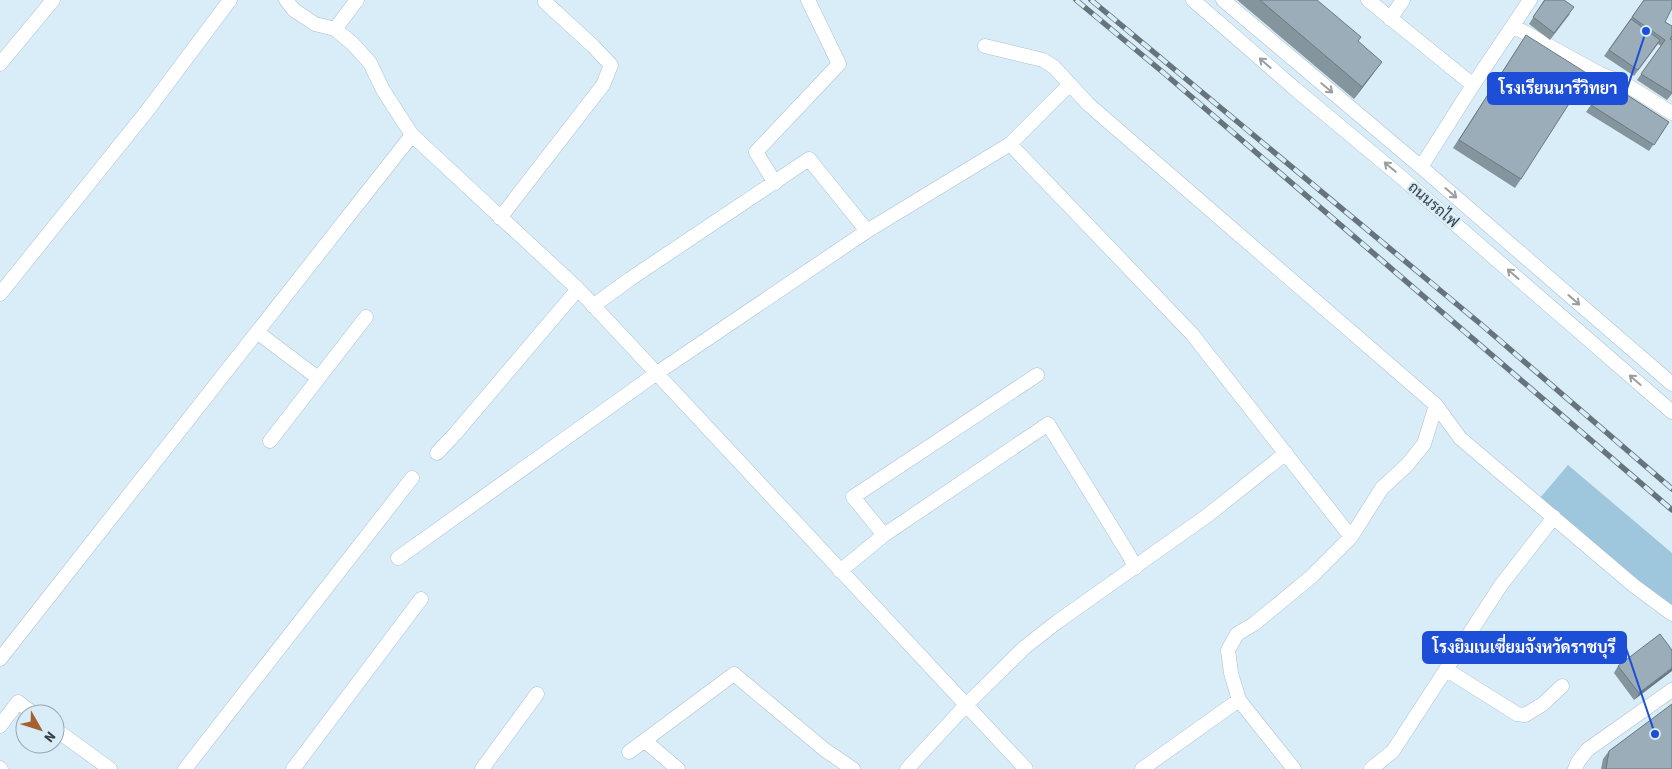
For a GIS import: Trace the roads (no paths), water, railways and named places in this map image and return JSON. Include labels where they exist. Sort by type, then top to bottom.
[{"type":"street","points":[[0,64],[53,0]]},
{"type":"street","points":[[0,294],[147,110],[230,0]]},
{"type":"street","points":[[286,0],[294,10],[315,24],[335,29],[353,44],[370,63],[383,90],[412,135],[578,289],[1026,769]]},
{"type":"street","points":[[335,29],[357,0]]},
{"type":"street","points":[[500,218],[603,85],[611,65],[545,0]]},
{"type":"street","points":[[775,183],[756,152],[839,64],[808,0]]},
{"type":"street","name":"ถนนรถไฟ","points":[[1192,0],[1401,177],[1672,412]]},
{"type":"street","name":"ถนนรถไฟ","points":[[1223,0],[1421,167],[1672,384]]},
{"type":"street","points":[[1368,0],[1472,85]]},
{"type":"street","points":[[1390,18],[1403,0]]},
{"type":"street","points":[[1421,167],[1472,85],[1530,0]]},
{"type":"street","points":[[1514,26],[1600,74],[1622,82],[1672,113]]},
{"type":"street","points":[[985,46],[1043,60],[1054,67],[1088,104],[1436,405],[1460,438],[1633,585],[1672,614]]},
{"type":"street","points":[[1294,88],[1308,72]]},
{"type":"street","points":[[398,558],[656,373],[867,231],[1010,144],[1070,84]]},
{"type":"street","points":[[0,659],[412,135]]},
{"type":"street","points":[[1010,144],[1192,334],[1351,537]]},
{"type":"street","points":[[593,306],[630,279],[809,159],[867,231]]},
{"type":"street","points":[[437,453],[578,289]]},
{"type":"street","points":[[270,442],[366,317]]},
{"type":"street","points":[[257,332],[318,378]]},
{"type":"street","points":[[884,535],[853,498],[1037,375]]},
{"type":"street","points":[[1294,769],[1239,700],[1231,673],[1228,650],[1237,634],[1254,624],[1311,577],[1351,537],[1382,488],[1407,465],[1424,444],[1436,405]]},
{"type":"street","points":[[840,571],[884,535],[1048,424],[1082,482],[1129,555],[1135,568]]},
{"type":"street","points":[[907,769],[966,705],[1025,647],[1057,622],[1208,515],[1286,453]]},
{"type":"street","points":[[185,769],[412,478]]},
{"type":"street","points":[[1371,769],[1393,751],[1501,585],[1554,517]]},
{"type":"street","points":[[292,769],[421,599]]},
{"type":"street","points":[[1447,670],[1516,714],[1525,716],[1543,704],[1562,686]]},
{"type":"street","points":[[629,752],[734,674],[825,750],[853,769]]},
{"type":"street","points":[[1575,769],[1587,750],[1672,690]]},
{"type":"street","points":[[482,769],[537,694]]},
{"type":"street","points":[[1142,769],[1239,700]]},
{"type":"street","points":[[0,726],[15,706]]},
{"type":"street","points":[[65,736],[110,769]]},
{"type":"street","points":[[645,741],[678,769]]},
{"type":"railway","points":[[1076,0],[1165,74],[1672,510]]},
{"type":"railway","points":[[1091,0],[1483,326],[1672,489]]},
{"type":"place","name":"โรงเรียนนารีวิทยา","points":[[1646,31]]},
{"type":"place","name":"โรงยิมเนเซี่ยมจังหวัดราชบุรี","points":[[1655,734]]}]
